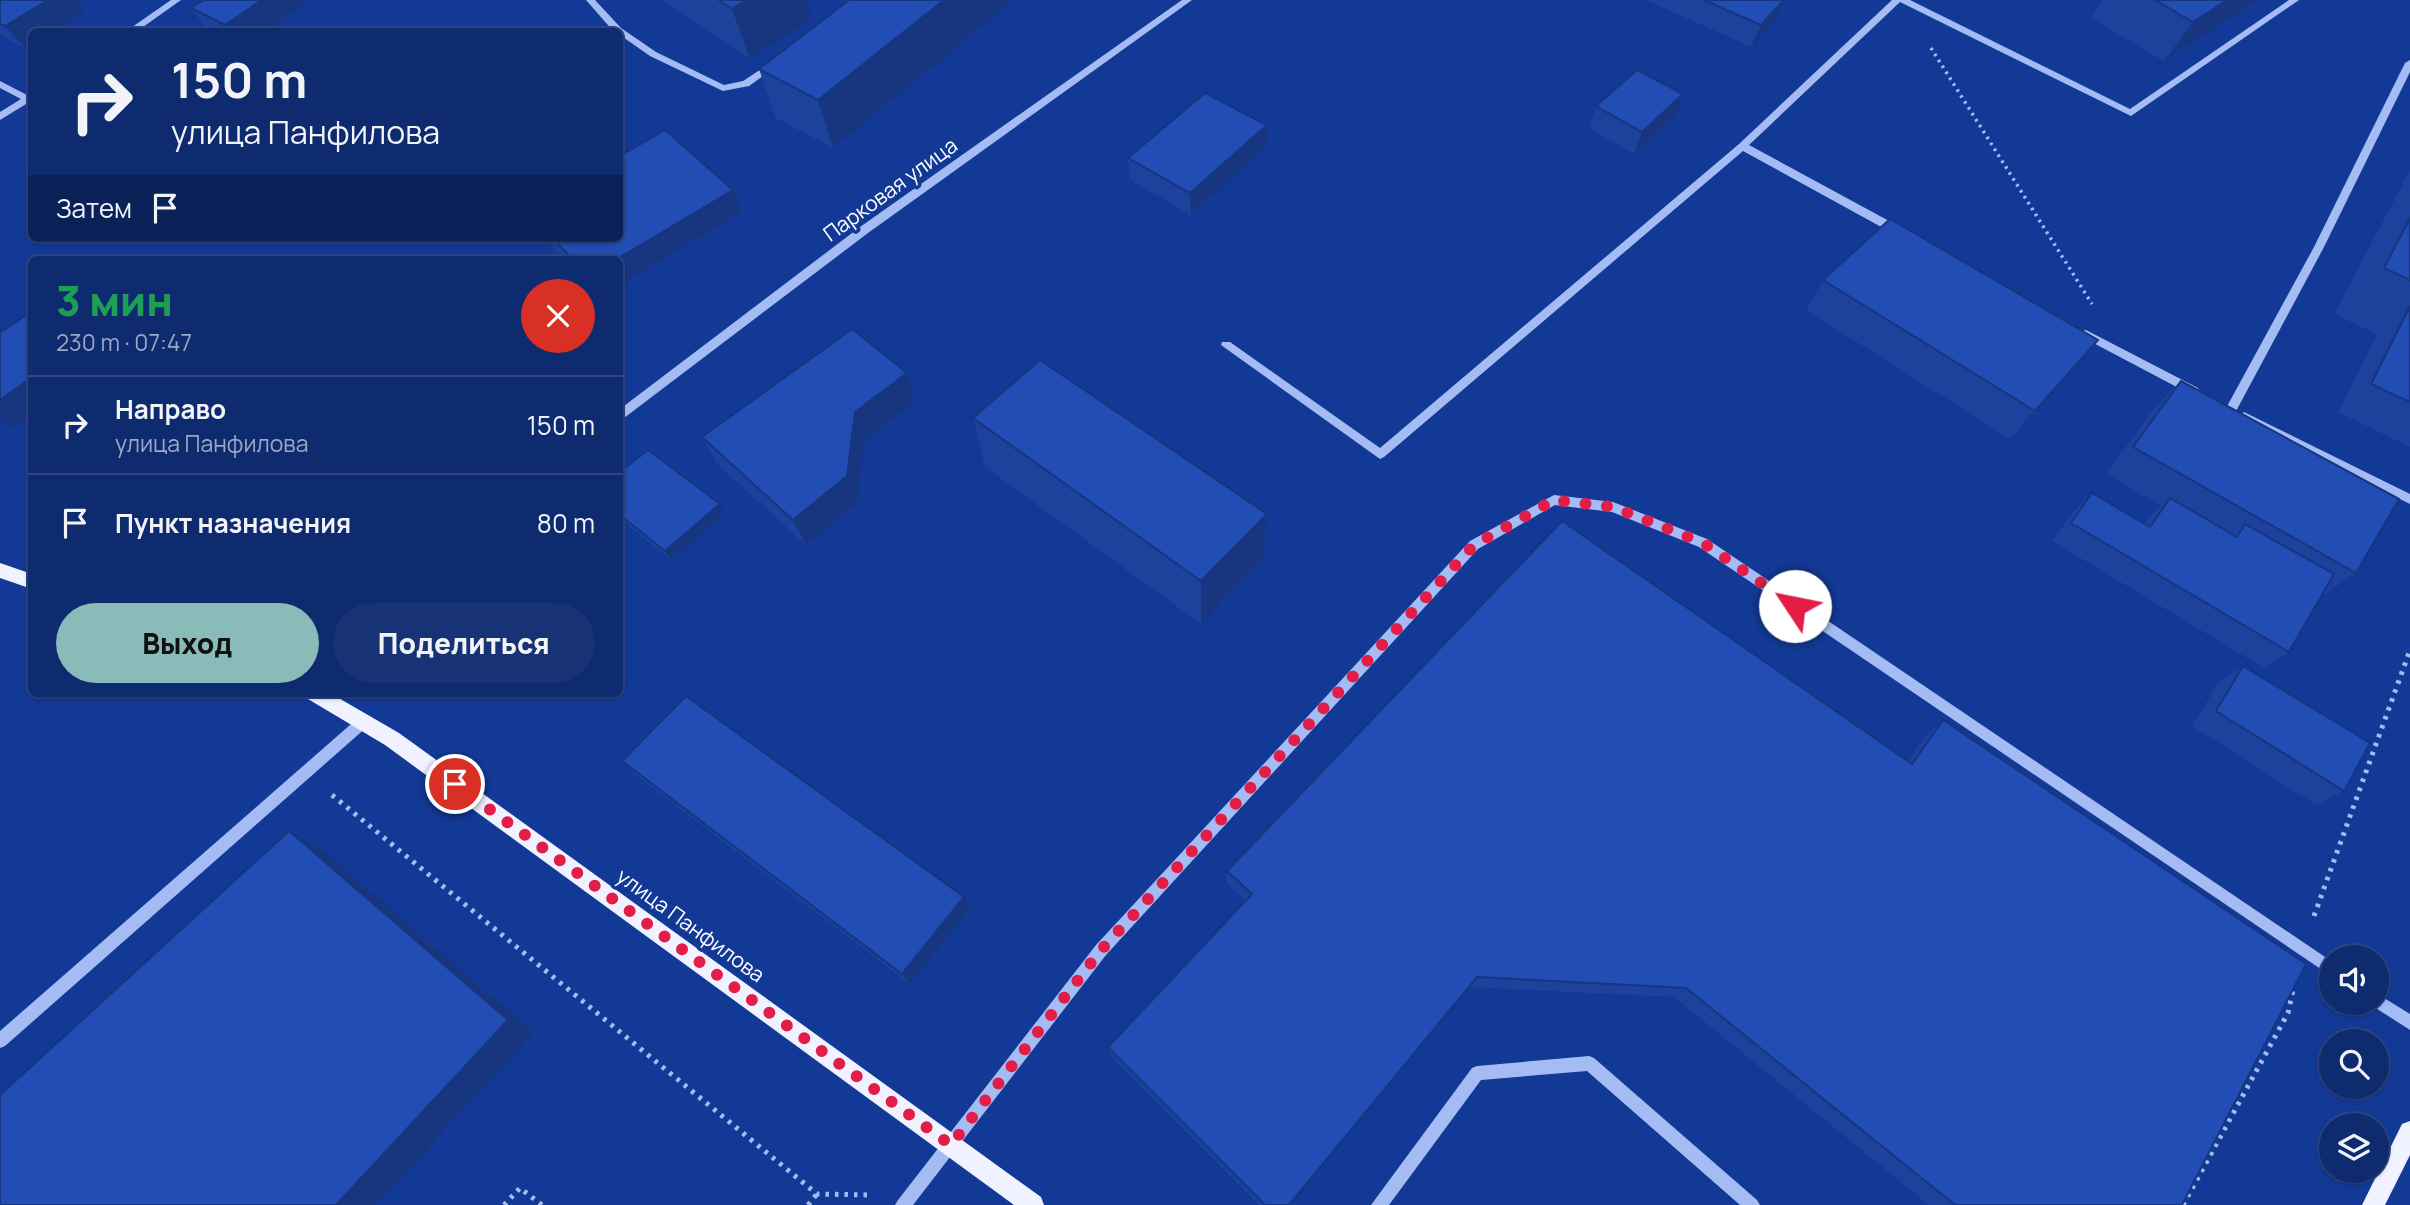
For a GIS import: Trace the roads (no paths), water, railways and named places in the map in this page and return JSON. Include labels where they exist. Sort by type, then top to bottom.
[{"type":"main road","points":[[0,570],[28,580]]},
{"type":"main road","name":"улица Панфилова","points":[[321,697],[392,738],[1033,1205]]},
{"type":"main road","points":[[2373,1205],[2386,1194],[2410,1132]]},
{"type":"street","points":[[135,28],[177,0]]},
{"type":"street","points":[[590,0],[616,28]]},
{"type":"street","points":[[1226,345],[1380,454],[1742,146],[1897,0]]},
{"type":"street","points":[[1903,0],[2132,113],[2295,0]]},
{"type":"street","name":"Парковая улица","points":[[623,413],[864,230],[1183,1]]},
{"type":"street","points":[[623,33],[641,46],[723,88],[746,84],[779,61]]},
{"type":"street","points":[[2231,410],[2319,247],[2410,63]]},
{"type":"street","points":[[0,84],[28,96]]},
{"type":"street","points":[[0,117],[28,98]]},
{"type":"street","points":[[1742,146],[1909,237]]},
{"type":"street","points":[[2077,329],[2208,398]]},
{"type":"street","points":[[2220,404],[2410,499]]},
{"type":"street","points":[[907,1201],[1101,950],[1474,545],[1554,500],[1613,507],[1703,543],[2319,961]]},
{"type":"street","points":[[0,1041],[363,722]]},
{"type":"lane","points":[[2389,1009],[2410,1023]]},
{"type":"lane","points":[[1379,1205],[1478,1073],[1589,1063],[1752,1205]]}]
